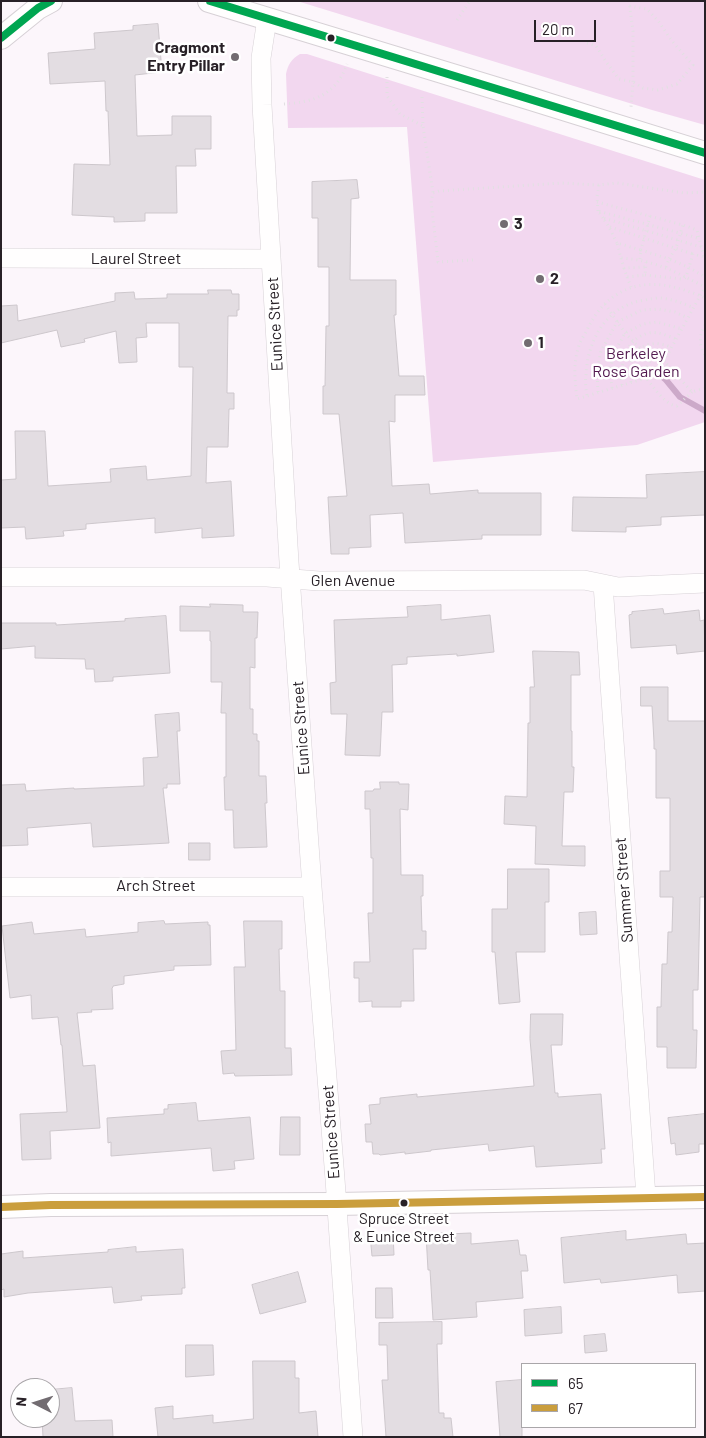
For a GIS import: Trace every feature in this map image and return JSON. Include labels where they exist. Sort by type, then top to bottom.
[{"type":"street","points":[[1,38],[38,8],[51,1]]},
{"type":"street","points":[[209,1],[705,154]]},
{"type":"street","name":"Eunice Street","points":[[267,19],[261,58],[271,259],[312,887],[353,1437]]},
{"type":"street","name":"Laurel Street","points":[[1,258],[271,259]]},
{"type":"street","name":"Glen Avenue","points":[[1,577],[267,577],[319,582],[584,580],[618,587],[705,583]]},
{"type":"street","name":"Summer Street","points":[[603,584],[646,1197]]},
{"type":"street","name":"Arch Street","points":[[1,887],[312,887]]},
{"type":"street","points":[[1,1207],[51,1205],[337,1204],[705,1197]]},
{"type":"path","points":[[457,20],[470,1]]},
{"type":"path","points":[[587,42],[596,46],[619,79],[633,82],[643,88],[658,90],[677,84],[693,65],[647,9],[629,4],[633,31],[633,82],[629,130]]},
{"type":"path","points":[[284,104],[299,103],[320,97],[333,88],[344,73],[347,63]]},
{"type":"path","points":[[387,75],[387,96],[400,114],[423,126]]},
{"type":"path","points":[[422,97],[423,126],[434,193],[431,201],[438,262],[473,260]]},
{"type":"path","points":[[434,193],[439,191],[560,183],[599,185],[617,183],[684,192],[705,192]]},
{"type":"path","points":[[599,185],[598,211],[617,243],[631,287]]},
{"type":"path","points":[[598,202],[697,230],[704,258]]},
{"type":"path","points":[[598,211],[698,238]]},
{"type":"path","points":[[640,259],[650,216]]},
{"type":"path","points":[[603,218],[701,247]]},
{"type":"path","points":[[666,267],[676,248],[683,225]]},
{"type":"path","points":[[609,227],[704,258]]},
{"type":"path","points":[[617,243],[669,259],[705,277]]},
{"type":"path","points":[[686,276],[693,254]]},
{"type":"path","points":[[621,258],[640,259],[666,267],[705,287],[703,296],[694,308],[664,361]]},
{"type":"path","points":[[645,275],[646,262]]},
{"type":"path","points":[[624,268],[646,268]]},
{"type":"path","points":[[628,277],[645,275],[683,278],[686,276]]},
{"type":"path","points":[[646,378],[577,398],[574,374],[578,349],[590,324],[605,304],[631,287],[647,284],[673,286],[703,296]]},
{"type":"path","points":[[587,395],[586,375],[590,351],[598,330],[611,314],[634,301],[659,298],[680,302],[694,308]]},
{"type":"path","points":[[605,304],[625,333],[640,348]]},
{"type":"path","points":[[598,392],[597,371],[601,351],[617,322],[642,310],[658,309],[675,312],[688,318]]},
{"type":"path","points":[[612,388],[610,368],[615,350],[625,333],[643,324],[656,322],[682,329]]},
{"type":"path","points":[[705,325],[700,343],[705,354]]},
{"type":"path","points":[[622,385],[624,355],[633,341],[649,333],[656,333],[676,339]]},
{"type":"path","points":[[631,382],[629,376],[630,363],[640,348],[659,343],[671,347]]},
{"type":"path","points":[[692,392],[664,361],[657,359],[650,361],[646,368],[646,378],[672,406],[677,406],[692,392],[705,388]]},
{"type":"green space","points":[[297,1],[705,1],[705,125],[652,110]]},
{"type":"green space","name":"Berkeley Rose Garden","points":[[300,54],[307,54],[705,180],[705,422],[637,445],[433,462],[407,127],[288,128],[286,74],[290,62]]},
{"type":"building","points":[[158,24],[162,72],[135,75],[137,136],[172,135],[172,116],[211,116],[211,149],[195,149],[196,166],[176,166],[177,213],[145,213],[145,221],[114,222],[114,217],[72,215],[74,164],[110,165],[105,81],[50,84],[48,53],[95,49],[94,33],[133,30],[133,26]]},
{"type":"building","points":[[357,180],[359,198],[351,199],[350,280],[396,280],[396,315],[394,315],[399,376],[424,376],[425,395],[395,395],[395,422],[389,421],[392,486],[429,484],[430,494],[478,490],[478,493],[541,493],[541,535],[482,535],[482,539],[405,543],[403,513],[370,515],[371,547],[349,548],[349,554],[331,554],[328,497],[347,496],[339,414],[323,414],[326,326],[329,326],[329,267],[318,267],[318,218],[312,218],[312,182]]},
{"type":"building","points":[[208,290],[231,290],[232,294],[239,294],[237,316],[228,316],[227,393],[234,393],[234,409],[229,409],[228,447],[207,447],[206,483],[231,481],[234,536],[202,538],[202,528],[155,533],[155,518],[86,524],[86,529],[63,531],[64,536],[26,539],[25,527],[1,528],[1,480],[16,479],[15,431],[45,431],[48,486],[111,482],[110,469],[146,466],[147,480],[191,476],[193,367],[179,367],[179,323],[146,323],[147,337],[136,338],[137,362],[119,363],[116,331],[84,339],[85,342],[61,347],[57,330],[1,343],[1,306],[17,305],[18,321],[115,301],[115,293],[134,292],[135,299],[167,298],[167,294],[208,294]]},
{"type":"building","points":[[705,472],[705,515],[661,517],[661,525],[626,527],[626,532],[572,531],[573,497],[647,498],[646,475]]},
{"type":"building","points":[[210,604],[243,605],[243,612],[258,612],[257,638],[255,638],[255,668],[250,667],[250,709],[253,709],[253,734],[257,734],[257,741],[259,741],[259,776],[266,776],[267,847],[234,848],[233,810],[225,810],[226,713],[221,713],[222,682],[211,682],[210,631],[180,631],[180,606],[210,607]]},
{"type":"building","points":[[441,605],[441,620],[490,615],[494,652],[457,656],[457,654],[407,657],[407,664],[392,665],[393,712],[382,712],[380,756],[345,755],[347,714],[331,714],[330,683],[336,682],[334,620],[408,617],[407,607]]},
{"type":"building","points":[[663,609],[664,614],[699,610],[700,621],[704,620],[705,651],[677,654],[676,645],[631,648],[629,615],[632,612]]},
{"type":"building","points":[[166,616],[170,673],[113,677],[113,681],[95,682],[94,669],[86,669],[85,659],[35,658],[35,646],[1,649],[1,623],[56,623],[56,625],[125,621],[125,619]]},
{"type":"building","points":[[533,651],[579,652],[580,675],[571,675],[573,792],[564,792],[562,846],[585,846],[585,866],[535,864],[536,826],[504,824],[505,796],[527,797],[530,687],[534,687]]},
{"type":"building","points":[[641,687],[668,687],[668,721],[705,721],[705,897],[700,897],[698,990],[693,990],[693,1030],[697,1030],[696,1068],[667,1068],[667,1047],[657,1047],[657,1007],[661,1007],[662,964],[667,964],[668,932],[672,932],[673,897],[660,897],[660,871],[670,871],[670,798],[656,798],[656,749],[654,749],[652,706],[641,706]]},
{"type":"building","points":[[179,713],[180,731],[177,731],[180,784],[167,784],[167,788],[163,788],[169,843],[93,847],[91,823],[27,828],[28,845],[1,846],[1,785],[25,784],[26,791],[144,786],[143,758],[158,757],[155,715]]},
{"type":"building","points":[[380,782],[409,784],[408,810],[400,809],[401,875],[423,875],[423,896],[421,896],[422,931],[426,931],[426,949],[413,949],[414,1001],[401,1001],[401,1007],[372,1007],[372,1001],[359,1002],[359,978],[354,978],[354,962],[370,962],[368,913],[373,913],[373,858],[371,858],[370,809],[365,809],[365,791],[380,789]]},
{"type":"building","points":[[189,843],[210,843],[210,860],[189,860]]},
{"type":"building","points":[[508,869],[549,869],[549,902],[545,902],[545,952],[516,952],[520,1002],[499,1004],[495,952],[492,952],[492,909],[507,909]]},
{"type":"building","points":[[596,912],[597,934],[580,935],[579,913]]},
{"type":"building","points":[[164,921],[165,924],[208,922],[208,925],[210,925],[211,965],[174,966],[174,970],[124,976],[124,984],[113,986],[112,988],[113,1009],[77,1013],[83,1066],[95,1065],[100,1128],[50,1131],[51,1159],[22,1160],[20,1114],[67,1112],[62,1045],[58,1017],[32,1019],[31,995],[10,998],[2,926],[32,922],[34,934],[85,929],[86,937],[138,932],[138,923]]},
{"type":"building","points":[[244,921],[282,921],[282,949],[279,949],[280,991],[285,991],[285,1048],[291,1048],[292,1075],[235,1076],[234,1073],[223,1074],[221,1051],[236,1050],[234,967],[245,967]]},
{"type":"building","points":[[531,1014],[563,1014],[562,1045],[551,1045],[555,1093],[558,1093],[558,1097],[601,1094],[605,1149],[601,1149],[602,1163],[536,1167],[534,1146],[489,1151],[488,1144],[405,1154],[405,1152],[373,1154],[372,1142],[366,1142],[365,1124],[371,1124],[369,1105],[380,1104],[380,1098],[417,1094],[417,1097],[534,1086],[530,1039]]},
{"type":"building","points":[[196,1103],[198,1121],[250,1117],[254,1159],[234,1161],[235,1169],[213,1171],[211,1148],[111,1156],[111,1142],[108,1143],[107,1118],[164,1114],[164,1109],[168,1109],[168,1105]]},
{"type":"building","points":[[705,1114],[705,1144],[699,1144],[699,1152],[676,1155],[675,1143],[671,1144],[668,1118]]},
{"type":"building","points":[[281,1117],[300,1117],[300,1155],[280,1155]]},
{"type":"building","points":[[626,1231],[626,1240],[686,1234],[687,1244],[705,1243],[705,1291],[678,1293],[677,1275],[601,1283],[600,1279],[564,1283],[561,1238]]},
{"type":"building","points":[[471,1233],[471,1244],[518,1240],[520,1255],[526,1255],[528,1271],[521,1271],[523,1298],[476,1302],[477,1317],[433,1320],[426,1234]]},
{"type":"building","points":[[393,1234],[394,1255],[372,1256],[370,1235]]},
{"type":"building","points":[[136,1247],[136,1252],[183,1249],[185,1288],[182,1288],[182,1294],[141,1296],[142,1300],[114,1303],[112,1287],[28,1293],[4,1297],[4,1289],[1,1290],[1,1254],[23,1251],[23,1258],[108,1252],[108,1250]]},
{"type":"building","points":[[298,1272],[306,1302],[260,1314],[252,1285]]},
{"type":"building","points":[[376,1288],[392,1288],[393,1318],[376,1318]]},
{"type":"building","points":[[561,1307],[562,1333],[525,1336],[524,1310]]},
{"type":"building","points":[[442,1322],[442,1344],[437,1344],[439,1413],[444,1413],[444,1418],[451,1418],[453,1437],[386,1437],[382,1380],[388,1380],[387,1345],[379,1345],[379,1323]]},
{"type":"building","points":[[605,1334],[607,1351],[585,1353],[584,1336]]},
{"type":"building","points":[[186,1345],[213,1345],[214,1375],[186,1377]]},
{"type":"building","points":[[253,1361],[295,1361],[295,1378],[299,1378],[299,1413],[316,1411],[318,1437],[158,1437],[155,1408],[173,1406],[173,1419],[213,1415],[213,1423],[253,1419]]},
{"type":"building","points":[[521,1380],[522,1437],[500,1437],[496,1382]]},
{"type":"building","points":[[72,1388],[75,1421],[112,1420],[113,1437],[43,1437],[43,1428],[60,1428],[60,1389]]},
{"type":"waterway","points":[[660,375],[680,397],[705,411]]},
{"type":"transit line","name":"65","points":[[1,38],[38,8],[51,1]]},
{"type":"transit line","name":"65","points":[[210,1],[705,153]]},
{"type":"transit line","name":"67","points":[[1,1207],[51,1205],[337,1204],[705,1197]]},
{"type":"place","name":"Cragmont Entry Pillar","points":[[235,57]]},
{"type":"place","name":"3","points":[[504,224]]},
{"type":"place","name":"2","points":[[540,279]]},
{"type":"place","name":"1","points":[[528,343]]},
{"type":"place","name":"Spruce Street & Eunice Street","points":[[404,1203]]}]
